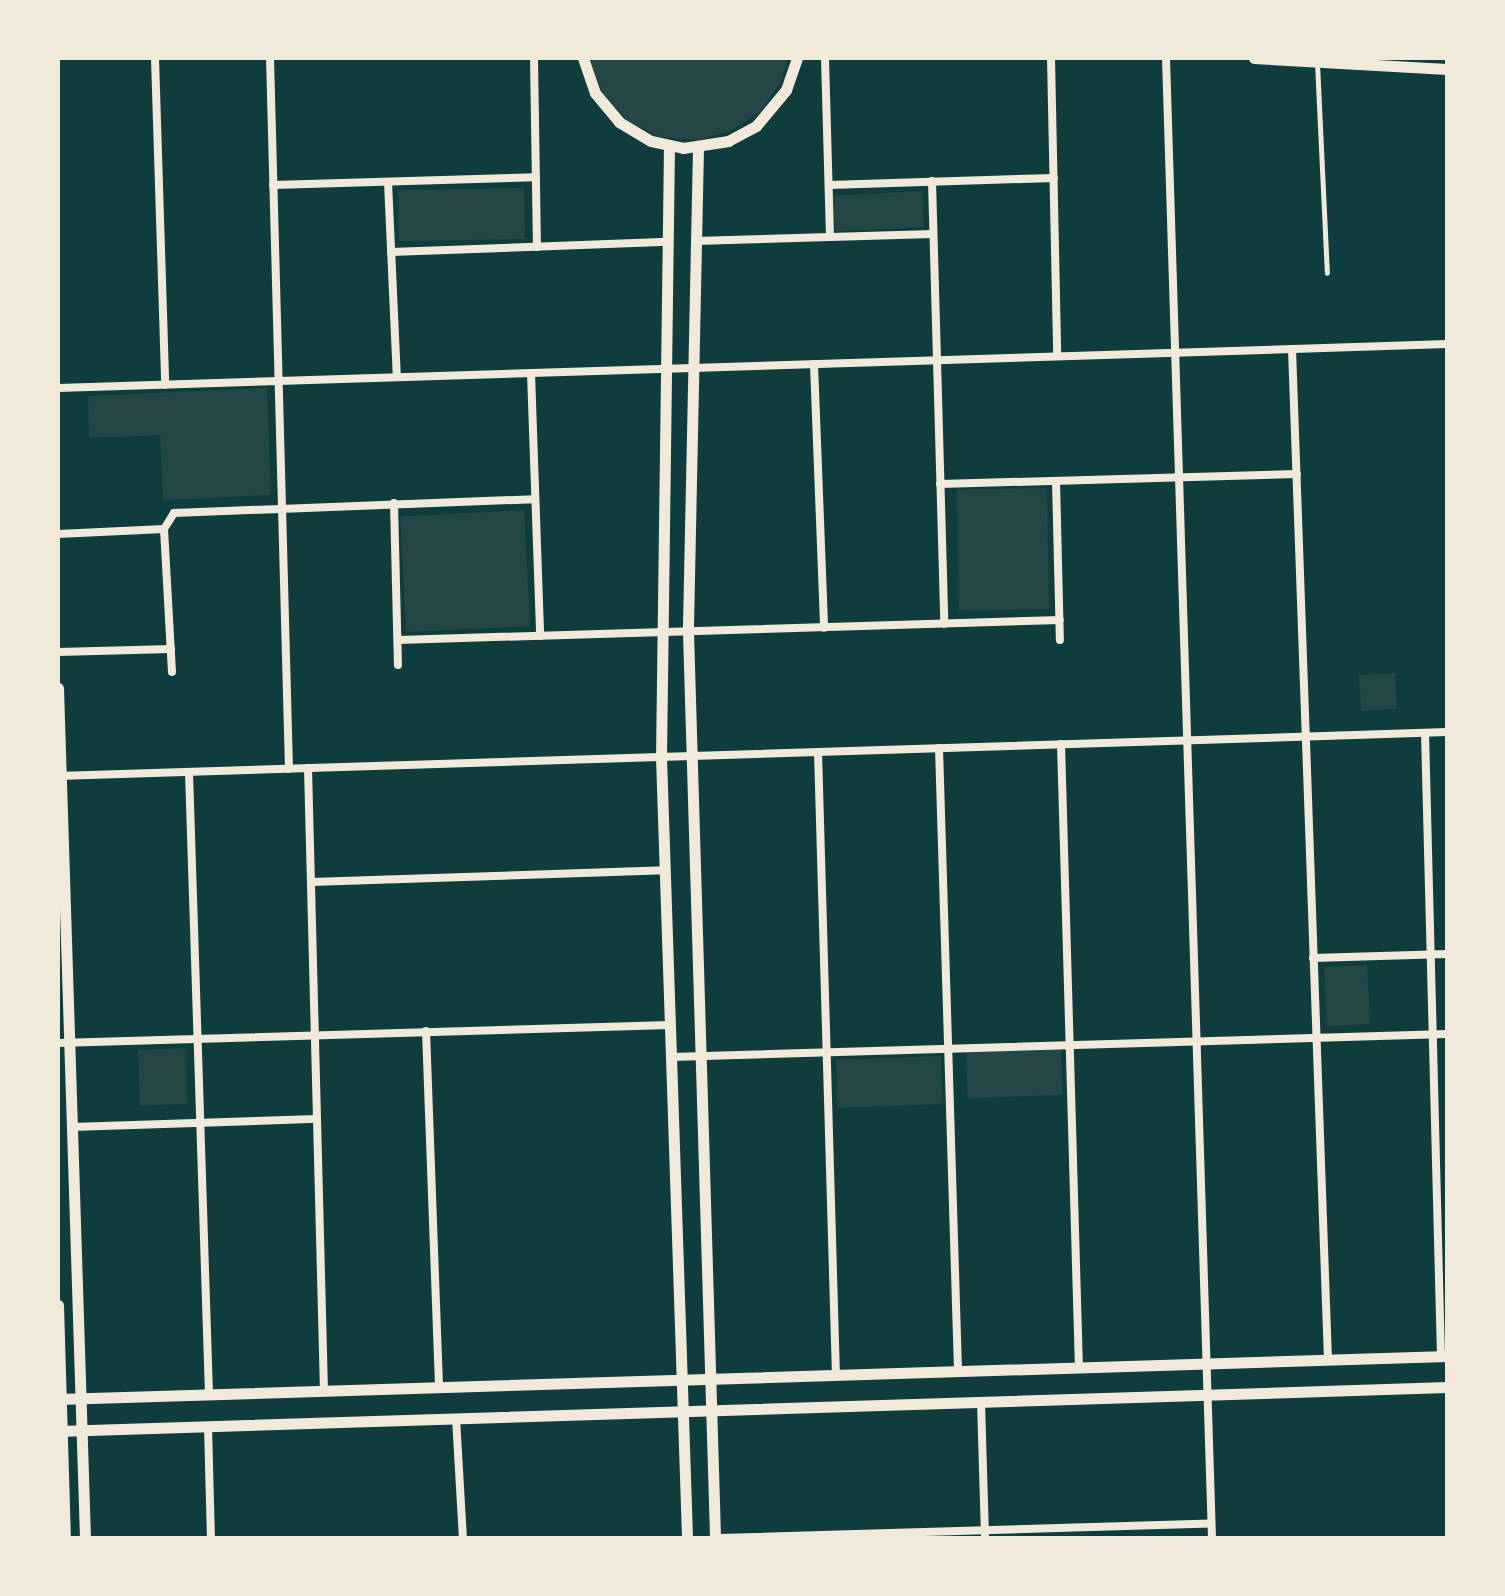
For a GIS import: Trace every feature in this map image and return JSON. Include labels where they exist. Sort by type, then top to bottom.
[{"type":"street","points":[[155,58],[165,385]]},
{"type":"street","points":[[270,58],[289,769]]},
{"type":"street","points":[[534,58],[537,247]]},
{"type":"street","points":[[583,58],[595,93],[619,122],[651,141],[698,148],[728,141],[768,115],[786,90],[798,59]]},
{"type":"street","points":[[825,58],[830,237]]},
{"type":"street","points":[[1051,58],[1057,356]]},
{"type":"street","points":[[1166,58],[1212,1538]]},
{"type":"street","points":[[1254,58],[1354,61],[1447,69]]},
{"type":"street","points":[[669,146],[660,633],[661,757],[687,1538]]},
{"type":"street","points":[[698,148],[688,632],[689,756],[718,1538],[985,1534],[1211,1523]]},
{"type":"street","points":[[273,185],[536,177]]},
{"type":"street","points":[[829,185],[1054,178]]},
{"type":"street","points":[[932,181],[944,624]]},
{"type":"street","points":[[388,182],[397,377]]},
{"type":"street","points":[[695,241],[933,234]]},
{"type":"street","points":[[391,252],[668,242]]},
{"type":"street","points":[[58,388],[1447,344]]},
{"type":"street","points":[[1292,349],[1328,1360]]},
{"type":"street","points":[[814,364],[824,628]]},
{"type":"street","points":[[531,373],[540,636]]},
{"type":"street","points":[[940,484],[1297,474]]},
{"type":"street","points":[[1056,481],[1060,640]]},
{"type":"street","points":[[172,672],[164,529],[167,520],[178,511],[535,499]]},
{"type":"street","points":[[394,503],[398,665]]},
{"type":"street","points":[[58,534],[164,529]]},
{"type":"street","points":[[398,640],[1060,620]]},
{"type":"street","points":[[58,652],[171,649]]},
{"type":"street","points":[[58,688],[64,1043],[72,1127],[85,1538]]},
{"type":"street","points":[[59,776],[1447,732]]},
{"type":"street","points":[[59,1399],[1444,1356],[1425,733]]},
{"type":"street","points":[[1061,744],[1079,1367]]},
{"type":"street","points":[[939,748],[958,1371]]},
{"type":"street","points":[[818,752],[836,1375]]},
{"type":"street","points":[[308,768],[324,1391]]},
{"type":"street","points":[[189,772],[209,1394]]},
{"type":"street","points":[[311,882],[665,870]]},
{"type":"street","points":[[1313,958],[1447,954]]},
{"type":"street","points":[[64,1043],[670,1025]]},
{"type":"street","points":[[426,1031],[439,1387]]},
{"type":"street","points":[[671,1057],[1447,1034]]},
{"type":"street","points":[[72,1127],[317,1119]]},
{"type":"street","points":[[58,1305],[65,1538]]},
{"type":"street","points":[[60,1431],[1447,1387]]},
{"type":"street","points":[[981,1402],[985,1534]]},
{"type":"street","points":[[456,1418],[463,1538]]},
{"type":"street","points":[[208,1426],[211,1538]]},
{"type":"lane","points":[[1317,62],[1327,273]]},
{"type":"shaded area","points":[[589,58],[788,58],[781,81],[761,111],[731,131],[696,140],[660,137],[628,121],[603,94]]},
{"type":"shaded area","points":[[524,188],[525,239],[399,241],[398,190]]},
{"type":"shaded area","points":[[922,191],[924,227],[835,232],[833,196]]},
{"type":"shaded area","points":[[267,388],[271,495],[163,500],[160,435],[89,438],[88,396]]},
{"type":"shaded area","points":[[1047,488],[1049,609],[959,611],[957,490]]},
{"type":"shaded area","points":[[524,510],[530,626],[406,632],[400,516]]},
{"type":"shaded area","points":[[1395,673],[1397,709],[1361,711],[1359,675]]},
{"type":"shaded area","points":[[1367,965],[1370,1024],[1327,1026],[1324,967]]},
{"type":"shaded area","points":[[1061,1047],[1063,1095],[968,1098],[966,1050]]},
{"type":"shaded area","points":[[185,1048],[187,1104],[140,1106],[138,1050]]},
{"type":"shaded area","points":[[941,1056],[943,1104],[838,1108],[836,1060]]}]
